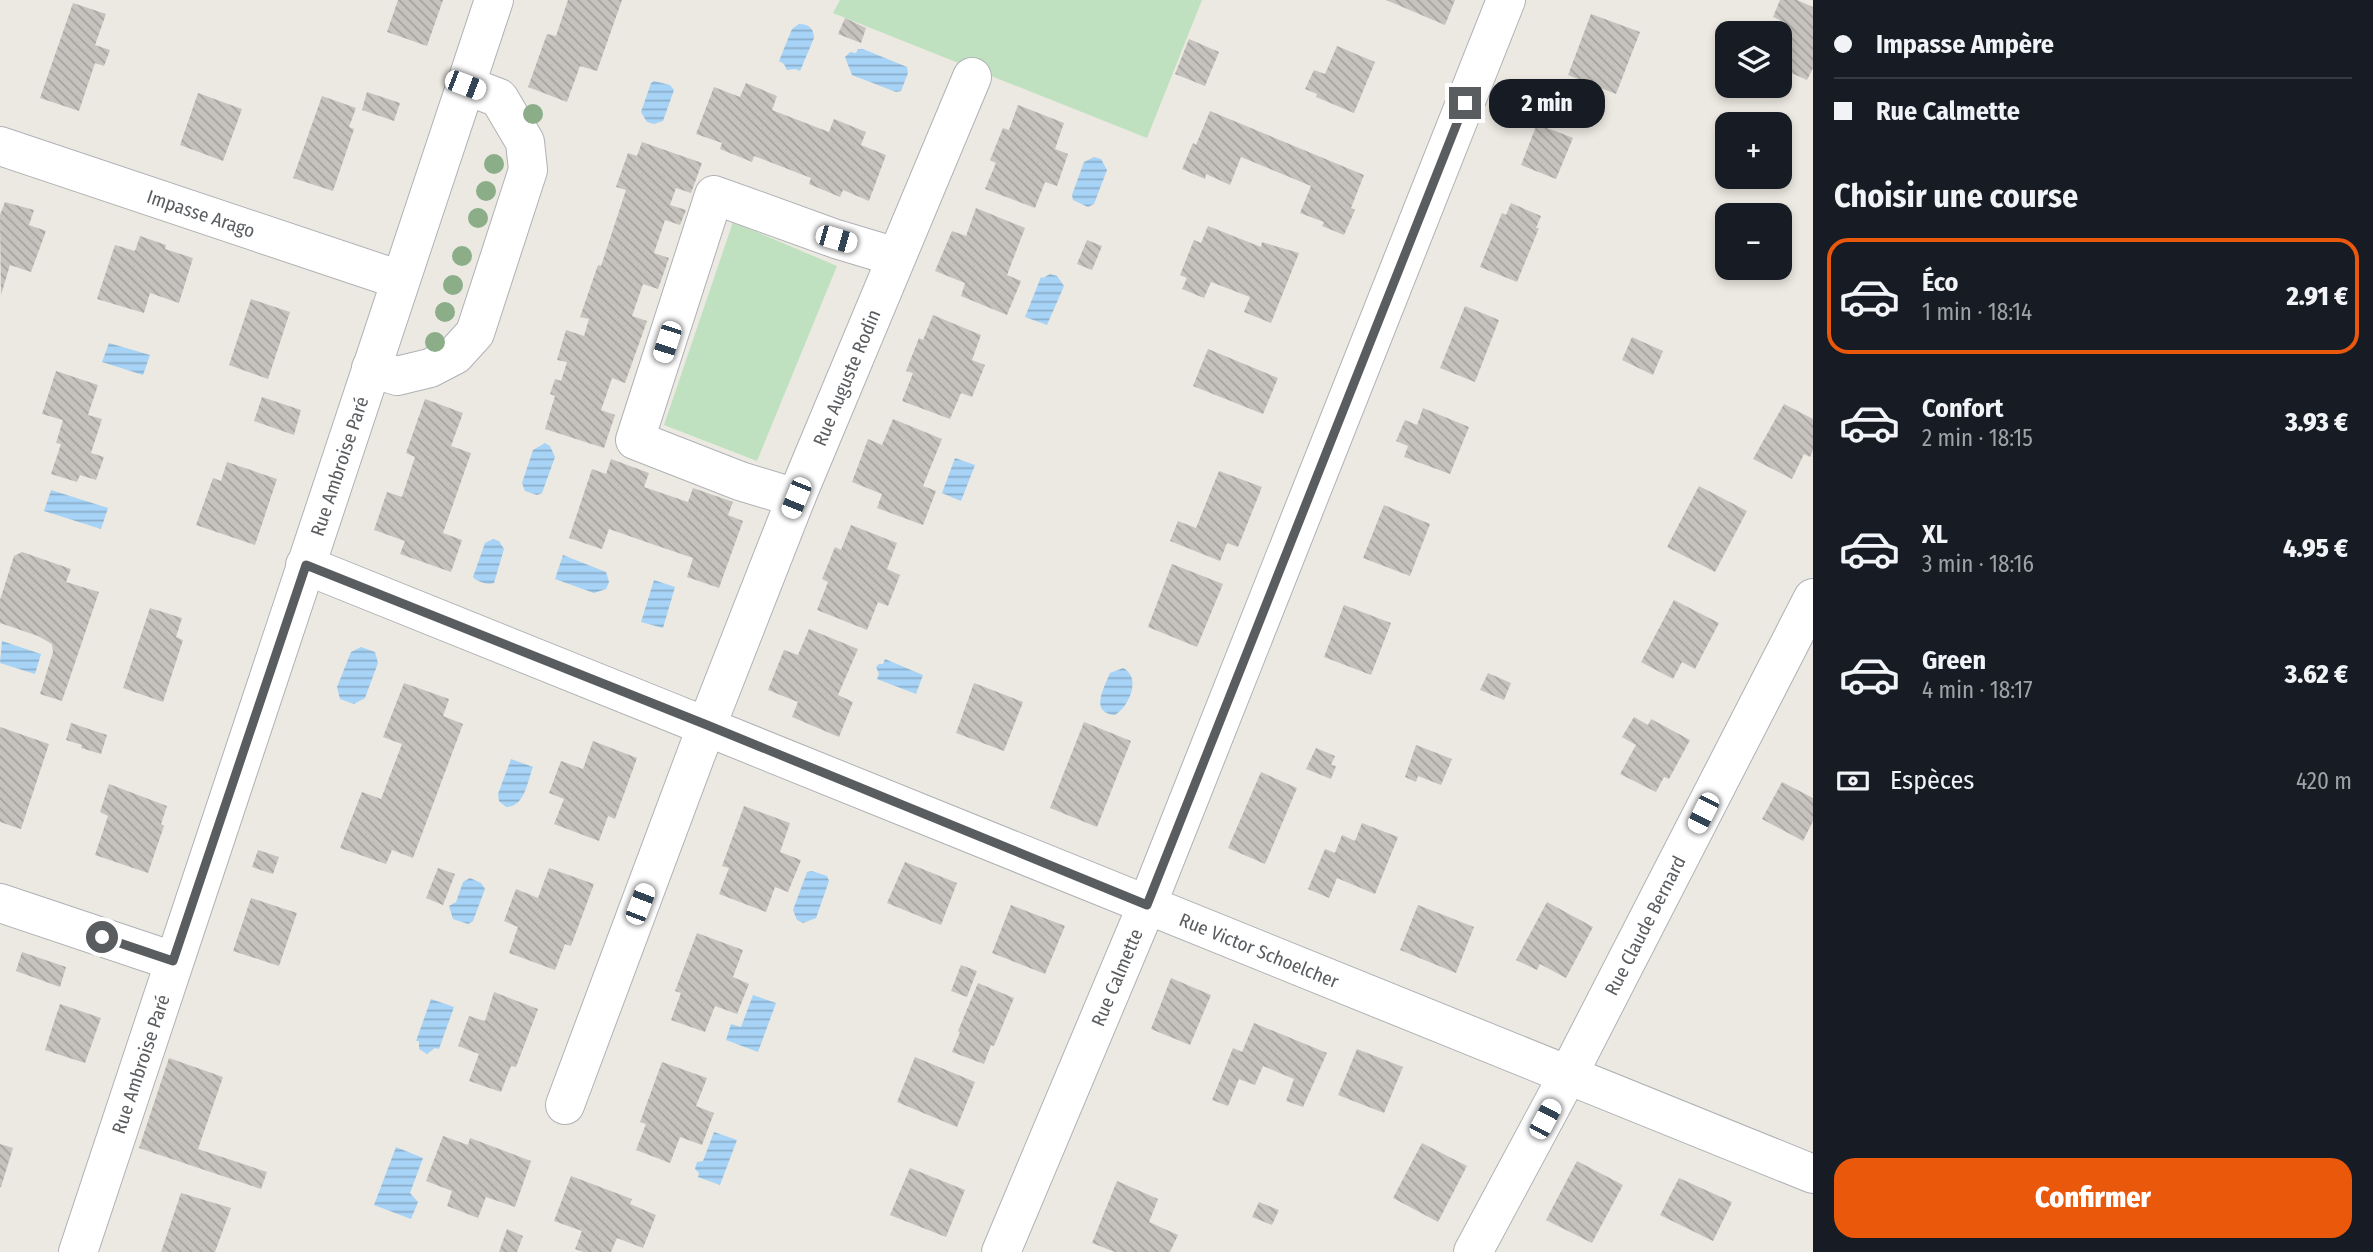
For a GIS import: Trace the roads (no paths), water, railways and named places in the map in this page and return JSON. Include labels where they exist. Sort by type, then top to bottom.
[{"type":"street","name":"Rue Ambroise Paré","points":[[78,1252],[494,0]]},
{"type":"street","name":"Rue Calmette","points":[[1001,1252],[1147,905],[1506,0]]},
{"type":"street","name":"Rue Auguste Rodin","points":[[707,725],[796,498],[972,77]]},
{"type":"street","points":[[371,368],[397,376],[430,368],[455,355],[475,333],[528,170],[524,142],[499,98],[465,85]]},
{"type":"street","name":"Impasse Arago","points":[[0,146],[400,280]]},
{"type":"street","points":[[796,498],[740,481],[635,440],[714,195],[836,239],[896,257]]},
{"type":"street","name":"Rue Victor Schoelcher","points":[[306,565],[1813,1174]]},
{"type":"street","name":"Rue Claude Bernard","points":[[1473,1252],[1568,1075],[1813,598]]},
{"type":"street","points":[[565,1105],[707,725]]},
{"type":"street","points":[[0,903],[173,961]]},
{"type":"water","points":[[799,24],[810,27],[814,38],[800,71],[787,70],[779,61],[792,29]]},
{"type":"water","points":[[858,49],[907,67],[908,73],[901,91],[896,92],[852,75],[845,57],[850,52],[856,53]]},
{"type":"water","points":[[654,81],[670,85],[674,90],[663,121],[654,124],[647,122],[641,112]]},
{"type":"water","points":[[1094,157],[1101,159],[1107,170],[1094,204],[1088,207],[1073,200],[1072,195],[1084,162]]},
{"type":"water","points":[[1050,274],[1057,276],[1064,286],[1047,325],[1025,317],[1041,277]]},
{"type":"water","points":[[109,343],[150,355],[143,375],[102,362]]},
{"type":"water","points":[[545,443],[550,446],[555,457],[542,493],[537,495],[525,491],[522,483],[533,450]]},
{"type":"water","points":[[955,458],[975,465],[961,501],[942,493]]},
{"type":"water","points":[[51,490],[108,508],[101,529],[44,511]]},
{"type":"water","points":[[493,539],[499,541],[504,549],[494,583],[486,583],[473,577],[485,543]]},
{"type":"water","points":[[563,555],[606,572],[609,582],[606,589],[594,593],[555,579]]},
{"type":"water","points":[[654,580],[675,587],[663,628],[641,622]]},
{"type":"water","points":[[2,641],[41,654],[35,674],[0,663]]},
{"type":"water","points":[[361,647],[375,652],[378,663],[365,698],[354,704],[340,699],[337,687],[351,652]]},
{"type":"water","points":[[885,659],[923,675],[916,694],[877,679],[879,674],[876,667],[883,664]]},
{"type":"water","points":[[1123,668],[1132,678],[1129,699],[1115,715],[1107,713],[1100,705],[1102,692],[1110,673]]},
{"type":"water","points":[[511,759],[533,767],[521,798],[512,806],[506,807],[499,801],[498,794]]},
{"type":"water","points":[[807,872],[827,876],[829,881],[816,918],[803,923],[797,920],[793,910]]},
{"type":"water","points":[[470,878],[481,883],[485,889],[473,921],[468,924],[453,919],[449,906],[456,902],[463,882]]},
{"type":"water","points":[[753,995],[776,1003],[758,1052],[726,1040],[731,1024],[741,1027]]},
{"type":"water","points":[[431,999],[454,1007],[439,1049],[435,1048],[427,1054],[419,1049],[419,1041],[416,1041]]},
{"type":"water","points":[[714,1132],[737,1140],[720,1185],[698,1177],[699,1173],[695,1169],[697,1162],[703,1161]]},
{"type":"water","points":[[396,1147],[423,1158],[410,1193],[418,1202],[411,1219],[374,1205]]}]
